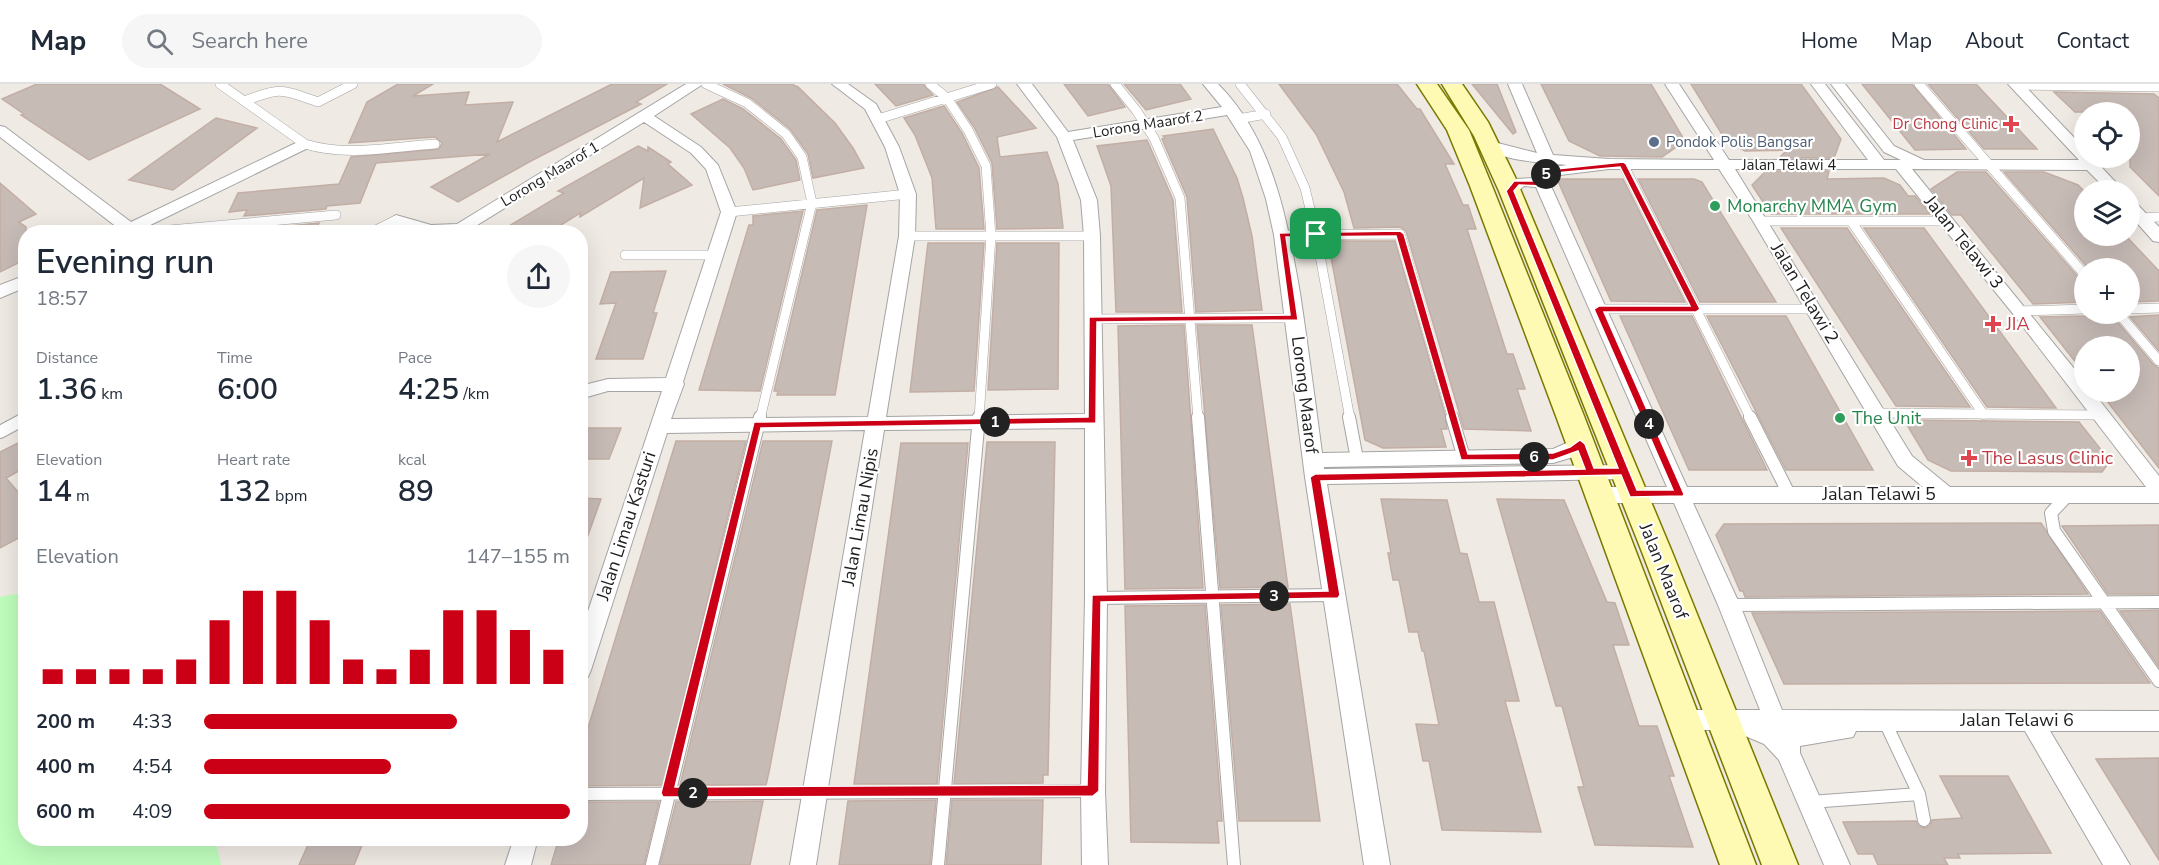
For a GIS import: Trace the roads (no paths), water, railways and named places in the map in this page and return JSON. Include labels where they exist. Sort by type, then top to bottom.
[{"type":"main road","name":"Jalan Maarof","points":[[1427,84],[1446,110],[1466,151],[1595,483],[1738,865]]},
{"type":"main road","name":"Jalan Maarof","points":[[1452,84],[1470,108],[1510,191],[1629,483],[1780,865]]},
{"type":"street","name":"Lorong Maarof 1","points":[[467,225],[696,84]]},
{"type":"street","name":"Jalan Limau Nipis","points":[[803,865],[907,236],[908,194],[892,147],[871,107],[839,84]]},
{"type":"street","points":[[1024,84],[1043,106],[1064,137],[1089,201],[1092,236],[1096,598],[1093,791],[1095,865]]},
{"type":"street","name":"Lorong Maarof","points":[[1210,84],[1235,115],[1257,151],[1269,183],[1282,235],[1314,468],[1377,865]]},
{"type":"street","points":[[1515,84],[1547,159]]},
{"type":"street","name":"Jalan Telawi 2","points":[[1672,84],[1761,221],[1905,461],[1944,494]]},
{"type":"street","points":[[1818,84],[1880,165]]},
{"type":"street","name":"Jalan Telawi 3","points":[[1838,84],[1889,149],[1911,161],[1935,166]]},
{"type":"street","points":[[2015,85],[2074,148]]},
{"type":"street","name":"Lorong Maarof 2","points":[[1064,137],[1148,124],[1235,115]]},
{"type":"street","points":[[645,116],[696,150],[713,168],[729,212]]},
{"type":"street","points":[[0,130],[119,225]]},
{"type":"street","points":[[138,225],[305,144]]},
{"type":"street","name":"Jalan Telawi 4","points":[[1490,146],[1520,156],[1616,164],[2074,165]]},
{"type":"street","points":[[1616,164],[1547,172],[1542,177],[1542,184],[1729,605],[1775,720]]},
{"type":"street","name":"Jalan Telawi 3","points":[[1901,166],[2020,311],[2159,490]]},
{"type":"street","points":[[2093,168],[2105,180]]},
{"type":"street","points":[[1510,191],[1517,183],[1542,184]]},
{"type":"street","name":"Jalan Limau Kasturi","points":[[588,645],[659,426],[675,384],[729,212]]},
{"type":"street","points":[[2140,216],[2159,237]]},
{"type":"street","name":"Lorong Maarof 1","points":[[396,220],[413,225]]},
{"type":"street","points":[[0,292],[18,284]]},
{"type":"street","points":[[588,391],[608,386],[675,384]]},
{"type":"street","points":[[659,426],[1093,421]]},
{"type":"street","points":[[1314,468],[1358,468],[1464,458],[1553,456],[1574,450],[1580,444]]},
{"type":"street","name":"Jalan Telawi 5","points":[[1358,468],[1595,483],[1629,483],[1679,494],[2159,495]]},
{"type":"street","points":[[1723,718],[1772,737],[1788,753],[1837,865]]},
{"type":"street","name":"Jalan Telawi 6","points":[[1683,720],[1723,718],[2159,721]]},
{"type":"street","name":"Jalan Telawi 6","points":[[1788,753],[1789,741],[1793,736],[1848,729],[1880,719]]},
{"type":"street","points":[[2031,720],[2117,865]]},
{"type":"street","points":[[518,865],[524,846]]},
{"type":"lane","points":[[220,84],[305,144],[316,149],[336,151],[435,144]]},
{"type":"lane","points":[[244,101],[275,90],[284,90],[318,102],[353,84]]},
{"type":"lane","points":[[652,865],[812,203],[802,157],[782,130],[748,104],[706,84]]},
{"type":"lane","points":[[930,84],[947,98],[968,130],[986,166],[991,236],[979,422],[938,865]]},
{"type":"lane","points":[[878,119],[992,84]]},
{"type":"lane","points":[[1115,84],[1148,124],[1170,168],[1180,198],[1234,865]]},
{"type":"lane","points":[[1240,84],[1282,137],[1300,172],[1316,234],[1358,468]]},
{"type":"lane","points":[[1919,84],[2074,262]]},
{"type":"lane","points":[[2015,85],[2159,87]]},
{"type":"lane","points":[[1235,115],[1266,114]]},
{"type":"lane","points":[[1616,164],[1696,309],[1789,494]]},
{"type":"lane","points":[[729,212],[908,194]]},
{"type":"lane","points":[[2140,213],[2159,217]]},
{"type":"lane","points":[[225,225],[336,215]]},
{"type":"lane","points":[[386,225],[396,220]]},
{"type":"lane","points":[[1851,220],[1984,415]]},
{"type":"lane","points":[[1761,221],[1947,221]]},
{"type":"lane","points":[[1282,235],[1400,234],[1464,458]]},
{"type":"lane","points":[[907,236],[1092,236]]},
{"type":"lane","points":[[625,255],[716,255]]},
{"type":"lane","points":[[2140,309],[2159,308]]},
{"type":"lane","points":[[1599,309],[1814,309]]},
{"type":"lane","points":[[2020,311],[2074,309]]},
{"type":"lane","points":[[1092,320],[1295,318]]},
{"type":"lane","points":[[2128,324],[2159,361]]},
{"type":"lane","points":[[1878,413],[2102,415]]},
{"type":"lane","points":[[0,432],[18,422]]},
{"type":"lane","points":[[2068,495],[2051,513],[2054,531],[2159,681]]},
{"type":"lane","points":[[1096,598],[1334,595]]},
{"type":"lane","points":[[1729,605],[2159,602]]},
{"type":"lane","points":[[1880,719],[1919,794],[1924,820]]},
{"type":"lane","points":[[588,794],[1093,791]]},
{"type":"lane","points":[[1810,802],[1919,794]]},
{"type":"place","name":"Dr Chong Clinic","points":[[2011,124]]},
{"type":"place","name":"Pondok Polis Bangsar","points":[[1654,142]]},
{"type":"place","name":"Monarchy MMA Gym","points":[[1715,206]]},
{"type":"place","name":"JIA","points":[[1993,324]]},
{"type":"place","name":"The Unit","points":[[1840,418]]},
{"type":"place","name":"The Lasus Clinic","points":[[1969,458]]}]
